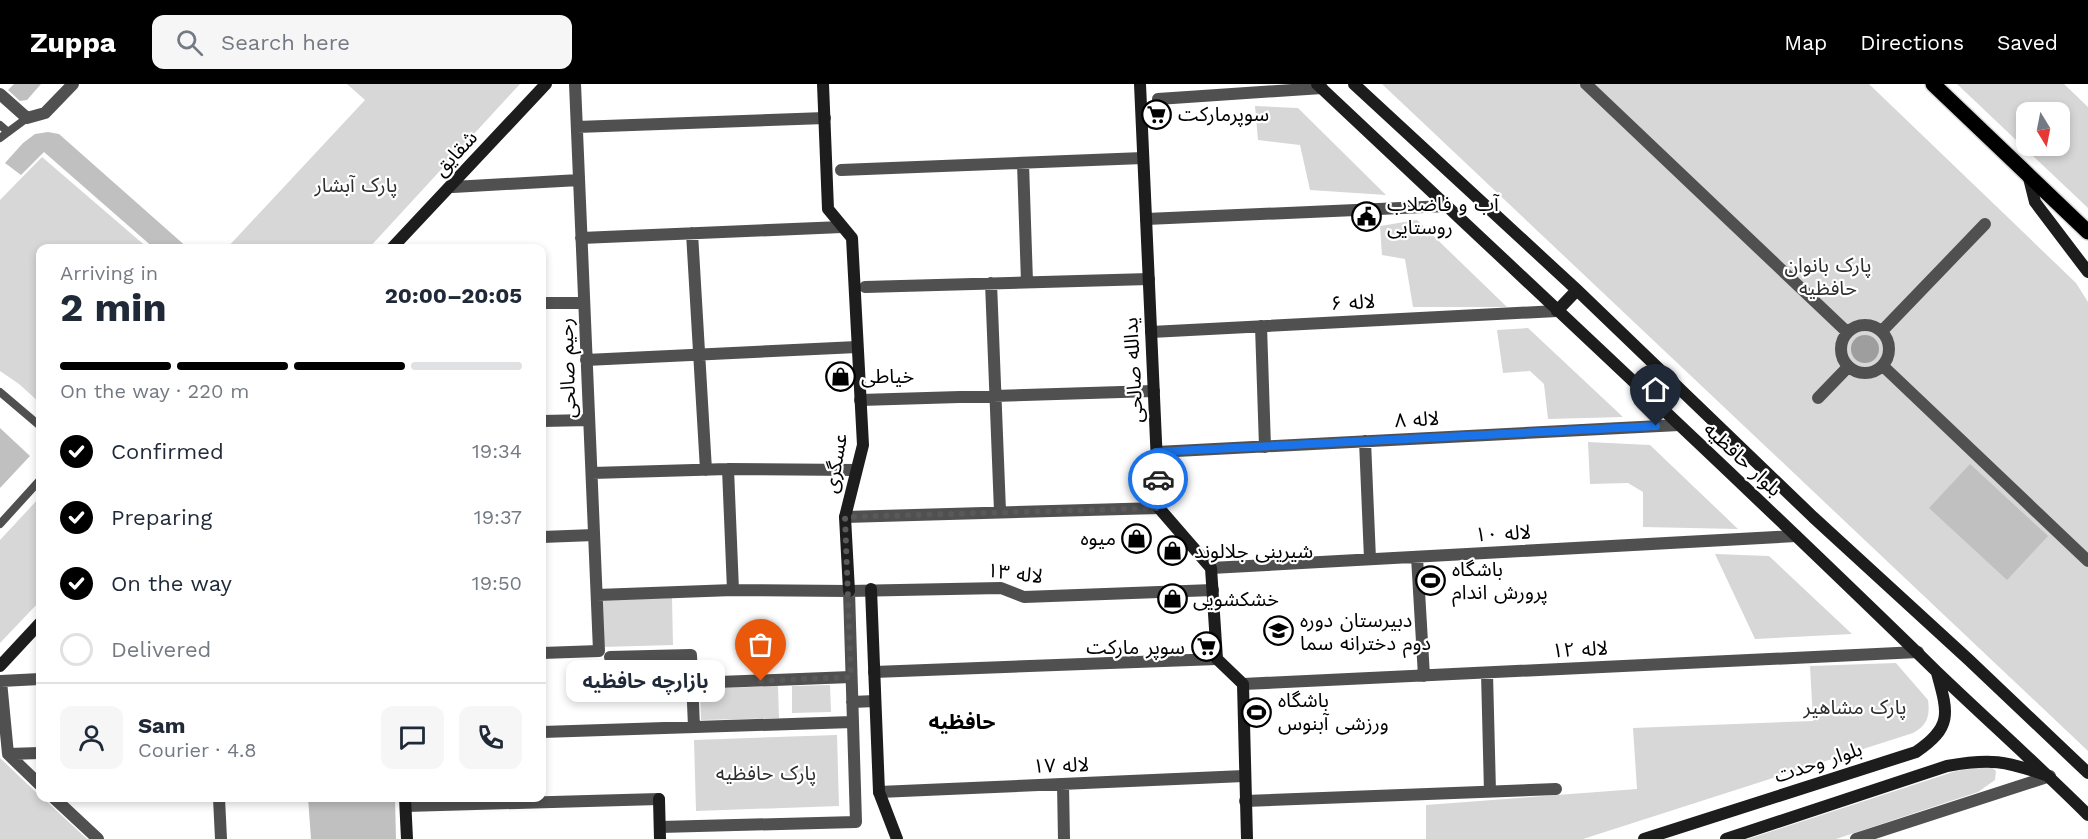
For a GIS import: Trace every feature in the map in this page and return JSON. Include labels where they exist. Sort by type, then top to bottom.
[{"type":"main road","points":[[1933,84],[2088,232]]},
{"type":"street","points":[[0,94],[27,118],[45,113],[73,84]]},
{"type":"street","name":"شقایق","points":[[397,244],[546,84]]},
{"type":"street","name":"رحیم صالحی","points":[[575,84],[597,595],[604,654]]},
{"type":"street","name":"عسگری","points":[[660,833],[856,822],[845,517],[863,445],[852,238],[828,208],[823,84]]},
{"type":"street","name":"یدالله صالحی","points":[[1140,84],[1159,508]]},
{"type":"street","name":"بلوار حافظیه","points":[[1354,84],[1577,291],[1813,518],[2088,772]]},
{"type":"street","points":[[1586,84],[1847,332]]},
{"type":"street","points":[[1158,99],[1320,86]]},
{"type":"street","name":"بلوار حافظیه","points":[[1320,86],[1937,672],[2050,776],[2088,815]]},
{"type":"street","points":[[577,127],[825,118]]},
{"type":"street","points":[[841,170],[1143,158]]},
{"type":"street","points":[[1023,163],[1027,282]]},
{"type":"street","points":[[2028,173],[2034,202],[2088,272]]},
{"type":"street","points":[[453,187],[579,180]]},
{"type":"street","points":[[1146,219],[1447,206]]},
{"type":"street","points":[[1882,332],[1985,224]]},
{"type":"street","points":[[581,238],[842,227]]},
{"type":"street","points":[[692,233],[706,470]]},
{"type":"street","points":[[865,287],[1149,279]]},
{"type":"street","points":[[991,284],[1000,512]]},
{"type":"street","points":[[1557,311],[1577,291]]},
{"type":"street","points":[[546,303],[584,303]]},
{"type":"street","name":"لاله ۶","points":[[1151,332],[1557,311]]},
{"type":"street","points":[[1864,325],[1874,326],[1882,332],[1888,339],[1890,348],[1883,366],[1875,372],[1866,374],[1848,367],[1841,350],[1842,340],[1847,332],[1864,325]]},
{"type":"street","points":[[1261,326],[1265,447]]},
{"type":"street","points":[[586,360],[857,347]]},
{"type":"street","points":[[1883,366],[2088,561]]},
{"type":"street","points":[[1818,398],[1848,367]]},
{"type":"street","points":[[860,400],[1154,391]]},
{"type":"street","points":[[546,421],[589,420]]},
{"type":"street","name":"لاله ۸","points":[[1156,452],[1678,425]]},
{"type":"street","points":[[1365,441],[1370,560]]},
{"type":"street","points":[[728,469],[733,590]]},
{"type":"street","points":[[592,473],[728,469],[856,470]]},
{"type":"street","points":[[845,517],[1159,508],[1211,568],[1217,659],[1243,684],[1246,839]]},
{"type":"street","points":[[546,537],[594,536]]},
{"type":"street","name":"لاله ۱۰","points":[[1211,568],[1796,536]]},
{"type":"street","points":[[1417,557],[1424,676]]},
{"type":"street","name":"لاله ۱۳","points":[[597,595],[733,590],[849,591],[1001,588],[1024,597],[1213,590]]},
{"type":"street","points":[[871,589],[879,792],[897,839]]},
{"type":"street","points":[[0,666],[36,627]]},
{"type":"street","name":"لاله ۱۲","points":[[1243,684],[1918,652]]},
{"type":"street","points":[[546,653],[691,655],[694,727]]},
{"type":"street","points":[[874,672],[1217,659]]},
{"type":"street","name":"بلوار وحدت","points":[[1644,839],[1916,752],[1937,736],[1945,722],[1943,693],[1937,672]]},
{"type":"street","points":[[1487,673],[1490,792]]},
{"type":"street","points":[[693,683],[851,677]]},
{"type":"street","points":[[36,679],[1,680],[8,754],[36,781]]},
{"type":"street","points":[[852,702],[875,701]]},
{"type":"street","points":[[546,732],[852,722]]},
{"type":"street","points":[[8,754],[36,753]]},
{"type":"street","points":[[1726,839],[1947,766],[1997,760],[2050,776]]},
{"type":"street","name":"لاله ۱۷","points":[[879,792],[1245,776]]},
{"type":"street","points":[[1856,839],[2050,776]]},
{"type":"street","points":[[1062,784],[1064,839]]},
{"type":"street","points":[[1245,801],[1556,789]]},
{"type":"street","points":[[546,800],[659,799],[660,833]]},
{"type":"street","points":[[58,802],[98,839]]},
{"type":"street","points":[[219,802],[221,839]]},
{"type":"street","points":[[406,802],[407,839]]},
{"type":"lane","points":[[0,138],[27,118]]},
{"type":"lane","points":[[0,125],[8,132]]},
{"type":"lane","points":[[0,392],[36,423]]},
{"type":"lane","points":[[0,524],[36,484]]},
{"type":"green space","name":"پارک آبشار","points":[[347,84],[520,84],[373,244],[231,244],[365,100]]},
{"type":"green space","name":"پارک بانوان حافظیه","points":[[1382,84],[1869,84],[2076,283],[2088,302],[2088,751]]},
{"type":"green space","points":[[1957,84],[2064,84],[2088,107],[2088,208],[2033,156],[2070,156],[2070,102],[2016,102],[2016,140]]},
{"type":"green space","points":[[1255,106],[1298,108],[1386,195],[1310,190],[1300,145],[1258,140]]},
{"type":"green space","points":[[42,157],[143,244],[36,244],[36,399],[0,371],[0,200]]},
{"type":"green space","points":[[1417,220],[1507,307],[1413,307],[1405,259],[1382,255],[1380,226]]},
{"type":"green space","points":[[1528,328],[1623,417],[1548,419],[1544,384],[1530,371],[1503,373],[1497,330]]},
{"type":"green space","points":[[1588,442],[1650,445],[1738,529],[1643,527],[1643,492],[1628,483],[1590,484]]},
{"type":"green space","points":[[36,501],[36,605],[0,643],[0,540]]},
{"type":"green space","points":[[1715,554],[1769,556],[1852,634],[1755,639]]},
{"type":"green space","points":[[672,598],[673,645],[602,647],[601,600]]},
{"type":"green space","name":"پارک مشاهیر","points":[[1896,663],[1928,700],[1927,719],[1922,727],[1913,733],[1583,839],[1426,839],[1426,805],[1637,789],[1633,728],[1813,721],[1810,666]]},
{"type":"green space","points":[[830,685],[831,712],[792,713],[792,686]]},
{"type":"green space","points":[[778,686],[779,718],[701,720],[700,689]]},
{"type":"green space","name":"پارک حافظیه","points":[[837,735],[839,806],[696,811],[694,740]]},
{"type":"green space","points":[[0,758],[36,792],[36,802],[47,802],[87,839],[0,839]]},
{"type":"green space","points":[[1990,766],[1996,771],[1995,780],[1978,792],[1836,839],[1748,839],[1956,771]]},
{"type":"shaded area","points":[[1865,335],[1875,339],[1879,349],[1875,359],[1865,363],[1855,359],[1851,349],[1855,339]]},
{"type":"building","points":[[14,84],[41,84],[27,100],[20,101],[8,90]]},
{"type":"building","points":[[48,132],[59,134],[183,244],[149,244],[44,152],[21,175],[5,163],[23,143],[35,134]]},
{"type":"building","points":[[0,428],[30,456],[0,488]]},
{"type":"building","points":[[1970,464],[2048,536],[2007,580],[1929,508]]},
{"type":"building","points":[[308,802],[395,802],[396,839],[311,839]]},
{"type":"way so far","points":[[761,681],[851,677],[845,517],[1159,508],[1158,479]]},
{"type":"place","name":"سوپرمارکت","points":[[1157,114]]},
{"type":"place","name":"آب و فاضلاب روستایی","points":[[1366,216]]},
{"type":"place","name":"خیاطی","points":[[840,376]]},
{"type":"place","name":"میوه","points":[[1137,538]]},
{"type":"place","name":"شیرینی جلالوند","points":[[1173,551]]},
{"type":"place","name":"باشگاه پرورش اندام","points":[[1431,581]]},
{"type":"place","name":"خشکشویی","points":[[1172,599]]},
{"type":"place","name":"دبیرستان دوره دوم دخترانه سما","points":[[1279,631]]},
{"type":"place","name":"سوپر مارکت","points":[[1206,647]]},
{"type":"place","name":"بازارچه حافظیه","points":[[761,681]]},
{"type":"place","name":"باشگاه ورزشی آبنوس","points":[[1257,712]]},
{"type":"district","name":"حافظیه","points":[[962,722]]},
{"type":"route","points":[[1158,479],[1156,452],[1656,426]]}]
